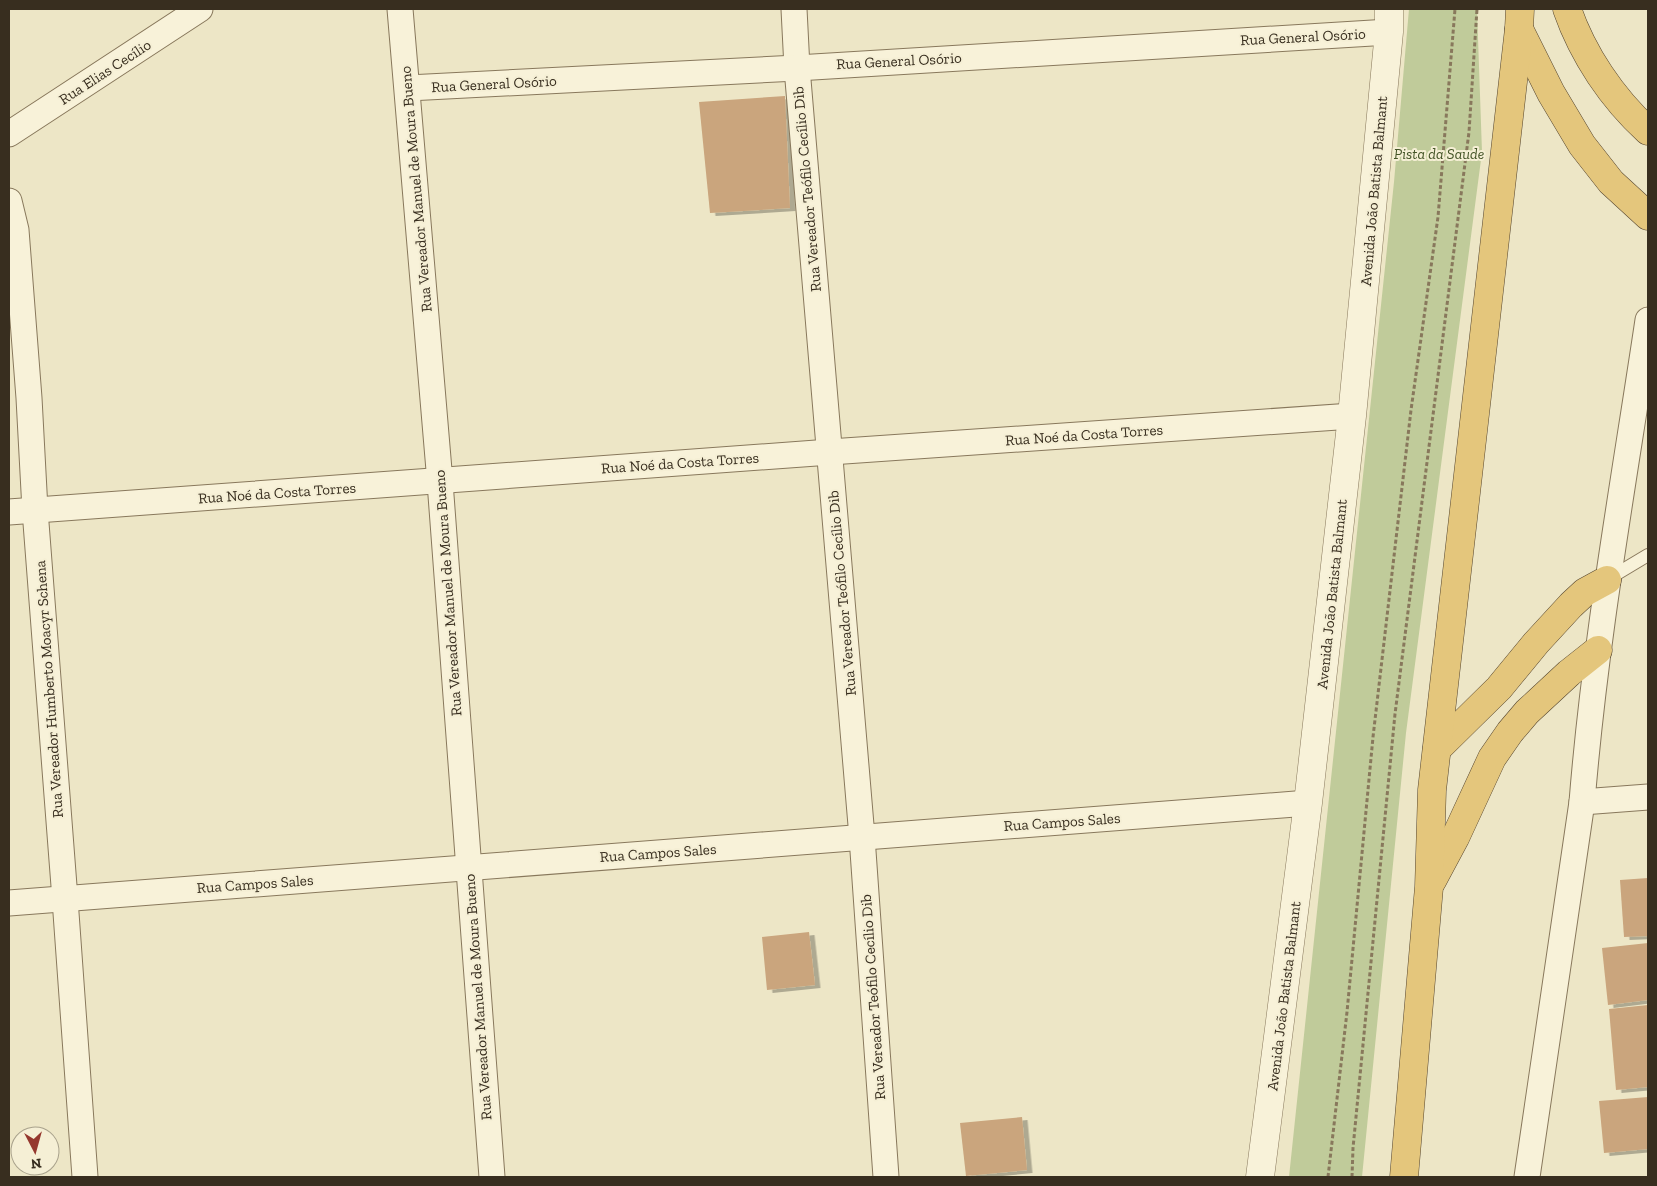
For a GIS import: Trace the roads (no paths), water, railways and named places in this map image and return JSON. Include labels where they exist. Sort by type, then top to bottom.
[{"type":"highway","points":[[1567,9],[1586,52],[1610,89],[1633,117],[1648,131]]},
{"type":"highway","points":[[1519,19],[1551,93],[1582,145],[1610,182],[1648,216]]},
{"type":"highway","points":[[1404,1177],[1429,887],[1432,790],[1519,19]]},
{"type":"highway","points":[[1437,749],[1499,688],[1571,604],[1585,592],[1607,580]]},
{"type":"highway","points":[[1429,887],[1455,838],[1492,758],[1510,732],[1527,712],[1569,673],[1598,650]]},
{"type":"street","name":"Rua Elias Cecílio","points":[[9,134],[200,9]]},
{"type":"street","name":"Rua Vereador Manuel de Moura Bueno","points":[[400,9],[440,482],[492,1177]]},
{"type":"street","name":"Rua Vereador Teófilo Cecílio Dib","points":[[794,9],[797,68],[862,837],[886,1177]]},
{"type":"street","name":"Rua General Osório","points":[[408,88],[797,68],[1389,20]]},
{"type":"street","name":"Avenida João Batista Balmant","points":[[1260,1177],[1308,804],[1352,416],[1389,20]]},
{"type":"street","name":"Rua Vereador Humberto Moacyr Schena","points":[[9,201],[16,230],[85,1177]]},
{"type":"street","points":[[1527,1177],[1582,802],[1586,753],[1607,580],[1648,327]]},
{"type":"street","name":"Rua Noé da Costa Torres","points":[[9,512],[1352,416]]},
{"type":"street","points":[[1582,802],[1648,797]]},
{"type":"street","name":"Rua Campos Sales","points":[[9,903],[1308,804]]},
{"type":"lane","points":[[1607,580],[1648,555]]},
{"type":"park label","name":"Pista da Saude","points":[[1439,154]]}]
